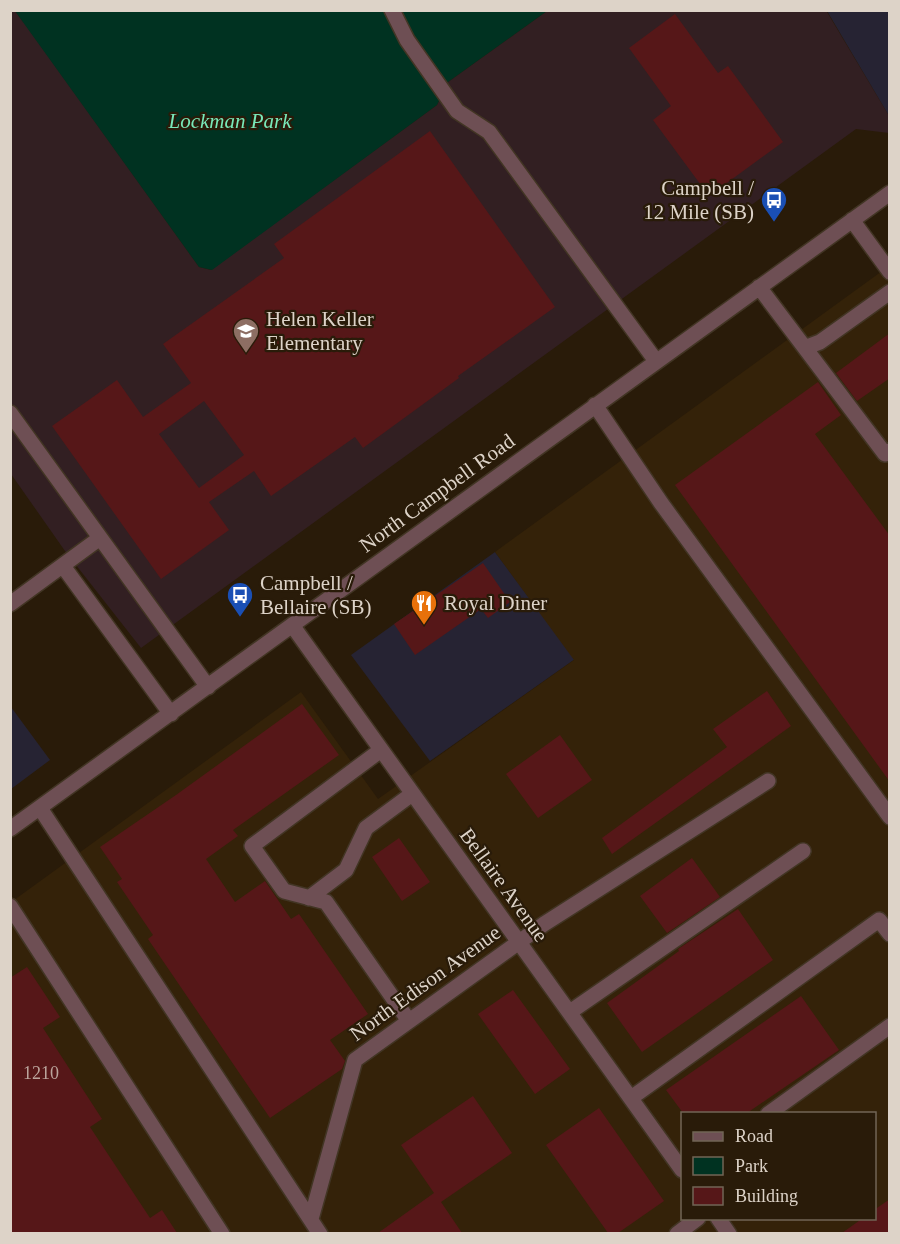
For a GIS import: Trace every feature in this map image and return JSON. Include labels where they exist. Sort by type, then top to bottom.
[{"type":"street","points":[[392,10],[406,40],[457,111],[489,132],[656,361]]},
{"type":"street","name":"North Campbell Road","points":[[10,829],[890,193]]},
{"type":"street","points":[[852,220],[890,272]]},
{"type":"street","points":[[759,287],[888,455]]},
{"type":"street","points":[[807,348],[820,342],[890,292]]},
{"type":"street","points":[[595,405],[661,503],[890,817]]},
{"type":"street","points":[[10,413],[208,687]]},
{"type":"street","points":[[10,604],[100,538]]},
{"type":"street","points":[[63,566],[171,714]]},
{"type":"street","name":"Bellaire Avenue","points":[[292,626],[681,1169]]},
{"type":"street","points":[[381,750],[252,846],[284,891],[326,902],[409,1021]]},
{"type":"street","name":"North Edison Avenue","points":[[311,1219],[355,1060],[520,941],[768,781]]},
{"type":"street","points":[[309,898],[346,870],[366,828],[412,794]]},
{"type":"street","points":[[40,808],[320,1233]]},
{"type":"street","points":[[570,1012],[803,851]]},
{"type":"street","points":[[10,906],[222,1233]]},
{"type":"street","points":[[631,1098],[879,921],[890,934]]},
{"type":"street","points":[[769,1112],[890,1026]]},
{"type":"street","points":[[677,1233],[695,1220]]},
{"type":"street","points":[[719,1220],[729,1233]]},
{"type":"shaded area","points":[[10,11],[15,11],[27,27],[199,267],[211,270],[437,105],[448,82],[547,11],[828,11],[889,116],[889,133],[856,129],[141,648],[65,551],[11,474]]},
{"type":"shaded area","points":[[827,11],[889,11],[889,116]]},
{"type":"shaded area","points":[[889,266],[889,1233],[11,1233],[10,903],[301,692],[378,799],[574,660],[495,552]]},
{"type":"shaded area","points":[[495,552],[575,659],[430,761],[351,655]]},
{"type":"shaded area","points":[[11,707],[50,760],[11,789]]},
{"type":"green space","name":"Lockman Park","points":[[15,11],[547,11],[448,82],[437,105],[212,270],[199,267]]},
{"type":"building","points":[[675,14],[718,73],[728,66],[783,142],[709,196],[653,120],[671,106],[629,48]]},
{"type":"building","name":"Helen Keller Elementary","points":[[430,131],[555,307],[458,376],[459,378],[363,448],[355,437],[271,496],[254,471],[209,502],[229,530],[161,579],[52,426],[117,380],[143,417],[191,383],[163,344],[284,258],[274,244]],"holes":[[[204,401],[244,455],[199,488],[159,434]]]},
{"type":"building","points":[[890,333],[890,378],[857,401],[836,373]]},
{"type":"building","points":[[818,382],[841,415],[815,434],[890,536],[890,782],[675,485]]},
{"type":"building","points":[[483,563],[510,602],[488,618],[481,609],[415,655],[394,624]]},
{"type":"building","points":[[767,691],[791,726],[612,854],[602,838],[727,747],[713,729]]},
{"type":"building","points":[[302,704],[339,755],[233,830],[238,836],[206,859],[235,902],[265,881],[291,919],[299,914],[368,1014],[330,1040],[345,1061],[342,1069],[270,1118],[148,939],[153,935],[117,882],[122,879],[100,847]]},
{"type":"building","points":[[560,735],[592,780],[538,818],[506,774]]},
{"type":"building","points":[[399,838],[430,882],[402,901],[372,857]]},
{"type":"building","points":[[692,858],[720,897],[667,933],[640,896]]},
{"type":"building","points":[[738,909],[773,960],[642,1052],[607,1003],[679,951],[678,949]]},
{"type":"building","points":[[27,967],[60,1017],[43,1028],[102,1119],[90,1127],[150,1218],[162,1210],[177,1233],[10,1233],[10,978]]},
{"type":"building","points":[[513,990],[570,1069],[535,1094],[478,1014]]},
{"type":"building","points":[[801,996],[839,1050],[748,1112],[682,1112],[666,1090]]},
{"type":"building","points":[[473,1096],[512,1153],[441,1202],[462,1233],[378,1233],[434,1193],[401,1145]]},
{"type":"building","points":[[599,1108],[664,1201],[618,1233],[608,1233],[546,1145]]},
{"type":"building","points":[[890,1199],[890,1233],[842,1233],[860,1220],[876,1220],[876,1209]]},
{"type":"place","name":"Campbell / 12 Mile (SB)","points":[[774,223]]},
{"type":"place","name":"Helen Keller Elementary","points":[[246,354]]},
{"type":"place","name":"Campbell / Bellaire (SB)","points":[[240,618]]},
{"type":"place","name":"Royal Diner","points":[[424,626]]}]
